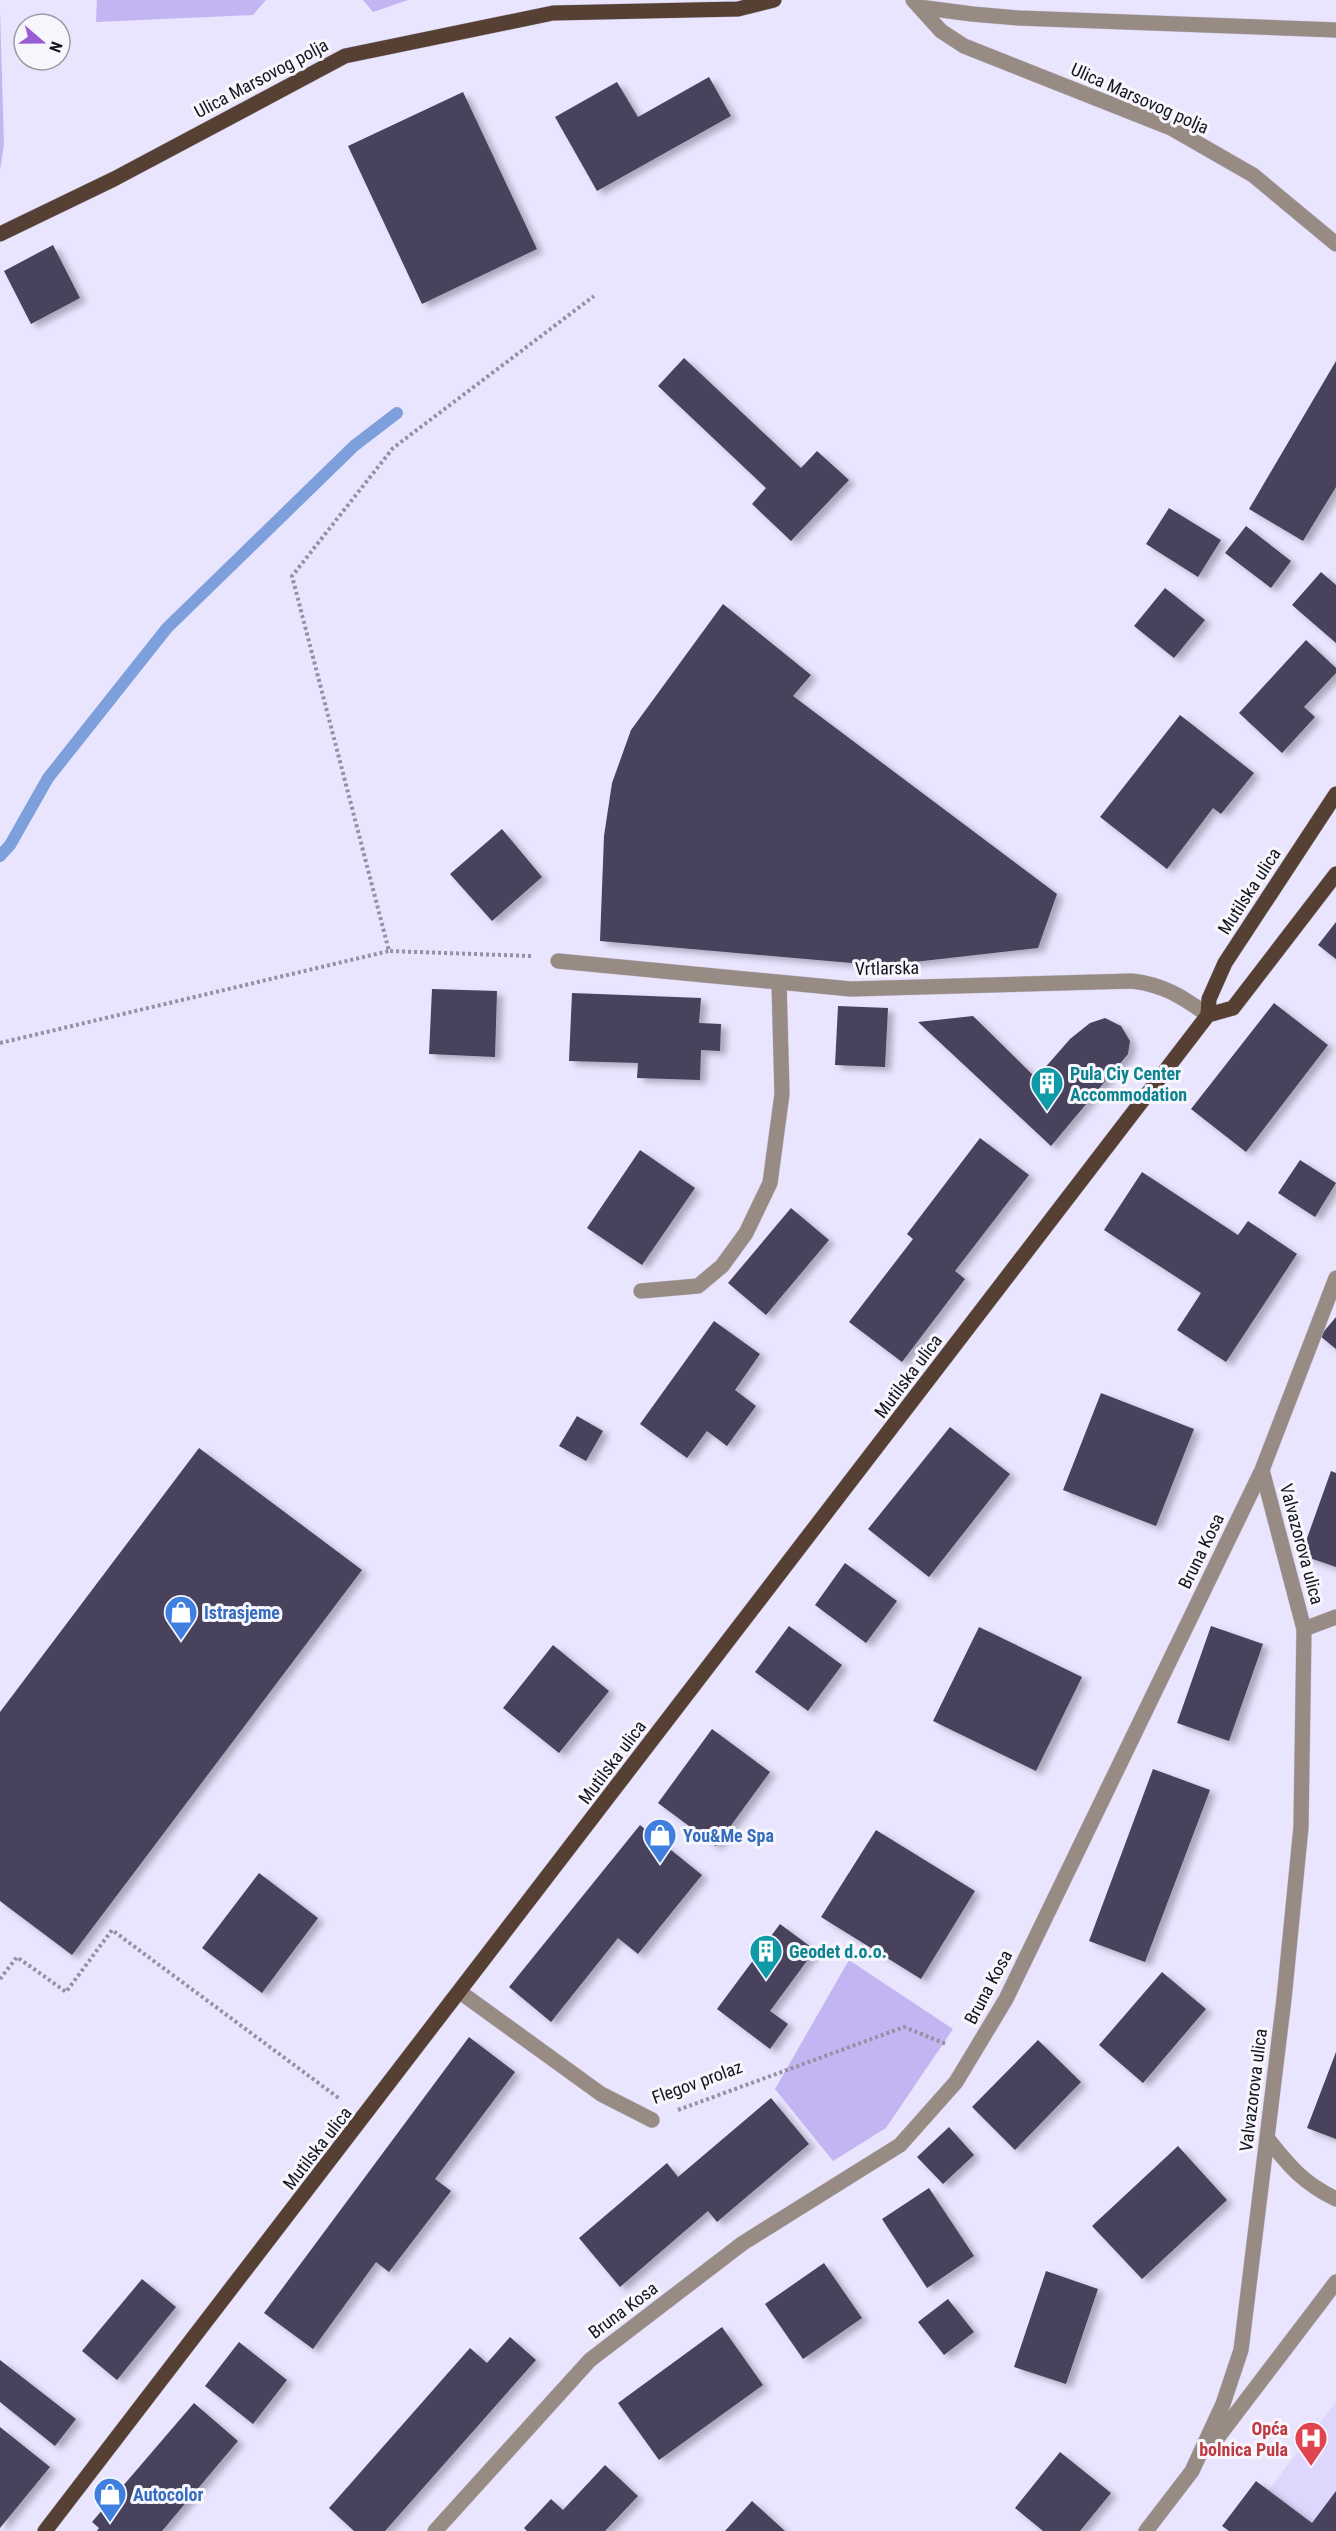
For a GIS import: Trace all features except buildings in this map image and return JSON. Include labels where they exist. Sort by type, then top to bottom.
[{"type":"main road","name":"Ulica Marsovog polja","points":[[0,234],[114,179],[345,56],[553,13],[738,9],[774,0]]},
{"type":"main road","name":"Mutilska ulica","points":[[45,2531],[365,2117],[1208,1015],[1209,999],[1225,963],[1336,794]]},
{"type":"main road","points":[[1208,1015],[1233,1008],[1336,874]]},
{"type":"street","name":"Ulica Marsovog polja","points":[[916,3],[972,14],[1019,18],[1336,30]]},
{"type":"street","name":"Ulica Marsovog polja","points":[[916,3],[941,31],[964,46],[1171,129],[1207,148],[1253,175],[1336,244]]},
{"type":"street","name":"Vrtlarska","points":[[558,961],[851,989],[1132,981],[1151,983],[1171,990],[1208,1015]]},
{"type":"street","points":[[641,1291],[698,1286],[722,1266],[746,1233],[770,1183],[782,1094],[779,982]]},
{"type":"street","name":"Bruna Kosa","points":[[435,2531],[590,2360],[743,2244],[900,2145],[956,2082],[1006,1999],[1262,1470],[1336,1278]]},
{"type":"street","name":"Valvazorova ulica","points":[[1146,2531],[1192,2471],[1223,2404],[1241,2350],[1284,2000],[1301,1827],[1304,1629],[1262,1470]]},
{"type":"street","name":"Valvazorova ulica","points":[[1304,1629],[1336,1617]]},
{"type":"street","name":"Flegov prolaz","points":[[460,1992],[601,2094],[652,2120]]},
{"type":"street","points":[[1267,2138],[1288,2164],[1312,2187],[1336,2199]]},
{"type":"street","points":[[1192,2471],[1336,2282]]},
{"type":"path","points":[[389,951],[292,576],[393,448],[594,296]]},
{"type":"path","points":[[0,1043],[389,951],[526,956],[558,961]]},
{"type":"path","points":[[0,1979],[17,1957],[66,1992],[112,1930],[365,2117]]},
{"type":"path","name":"Flegov prolaz","points":[[652,2120],[904,2027],[972,2055]]},
{"type":"shaded area","points":[[97,0],[266,0],[253,15],[96,22]]},
{"type":"shaded area","points":[[363,0],[408,0],[373,12]]},
{"type":"shaded area","points":[[0,9],[4,145],[0,170]]},
{"type":"shaded area","points":[[849,1960],[953,2029],[886,2128],[833,2161],[775,2089]]},
{"type":"shaded area","name":"Opća bolnica Pula","points":[[1336,2402],[1336,2531],[1237,2531]]},
{"type":"waterway","points":[[0,856],[10,845],[48,778],[167,628],[354,446],[397,413]]},
{"type":"place","name":"Pula Ciy Center Accommodation","points":[[1047,1112]]},
{"type":"place","name":"Istrasjeme","points":[[181,1641]]},
{"type":"place","name":"You&Me Spa","points":[[660,1864]]},
{"type":"place","name":"Geodet d.o.o.","points":[[766,1980]]},
{"type":"place","name":"Opća bolnica Pula","points":[[1311,2467]]},
{"type":"place","name":"Autocolor","points":[[110,2523]]}]
